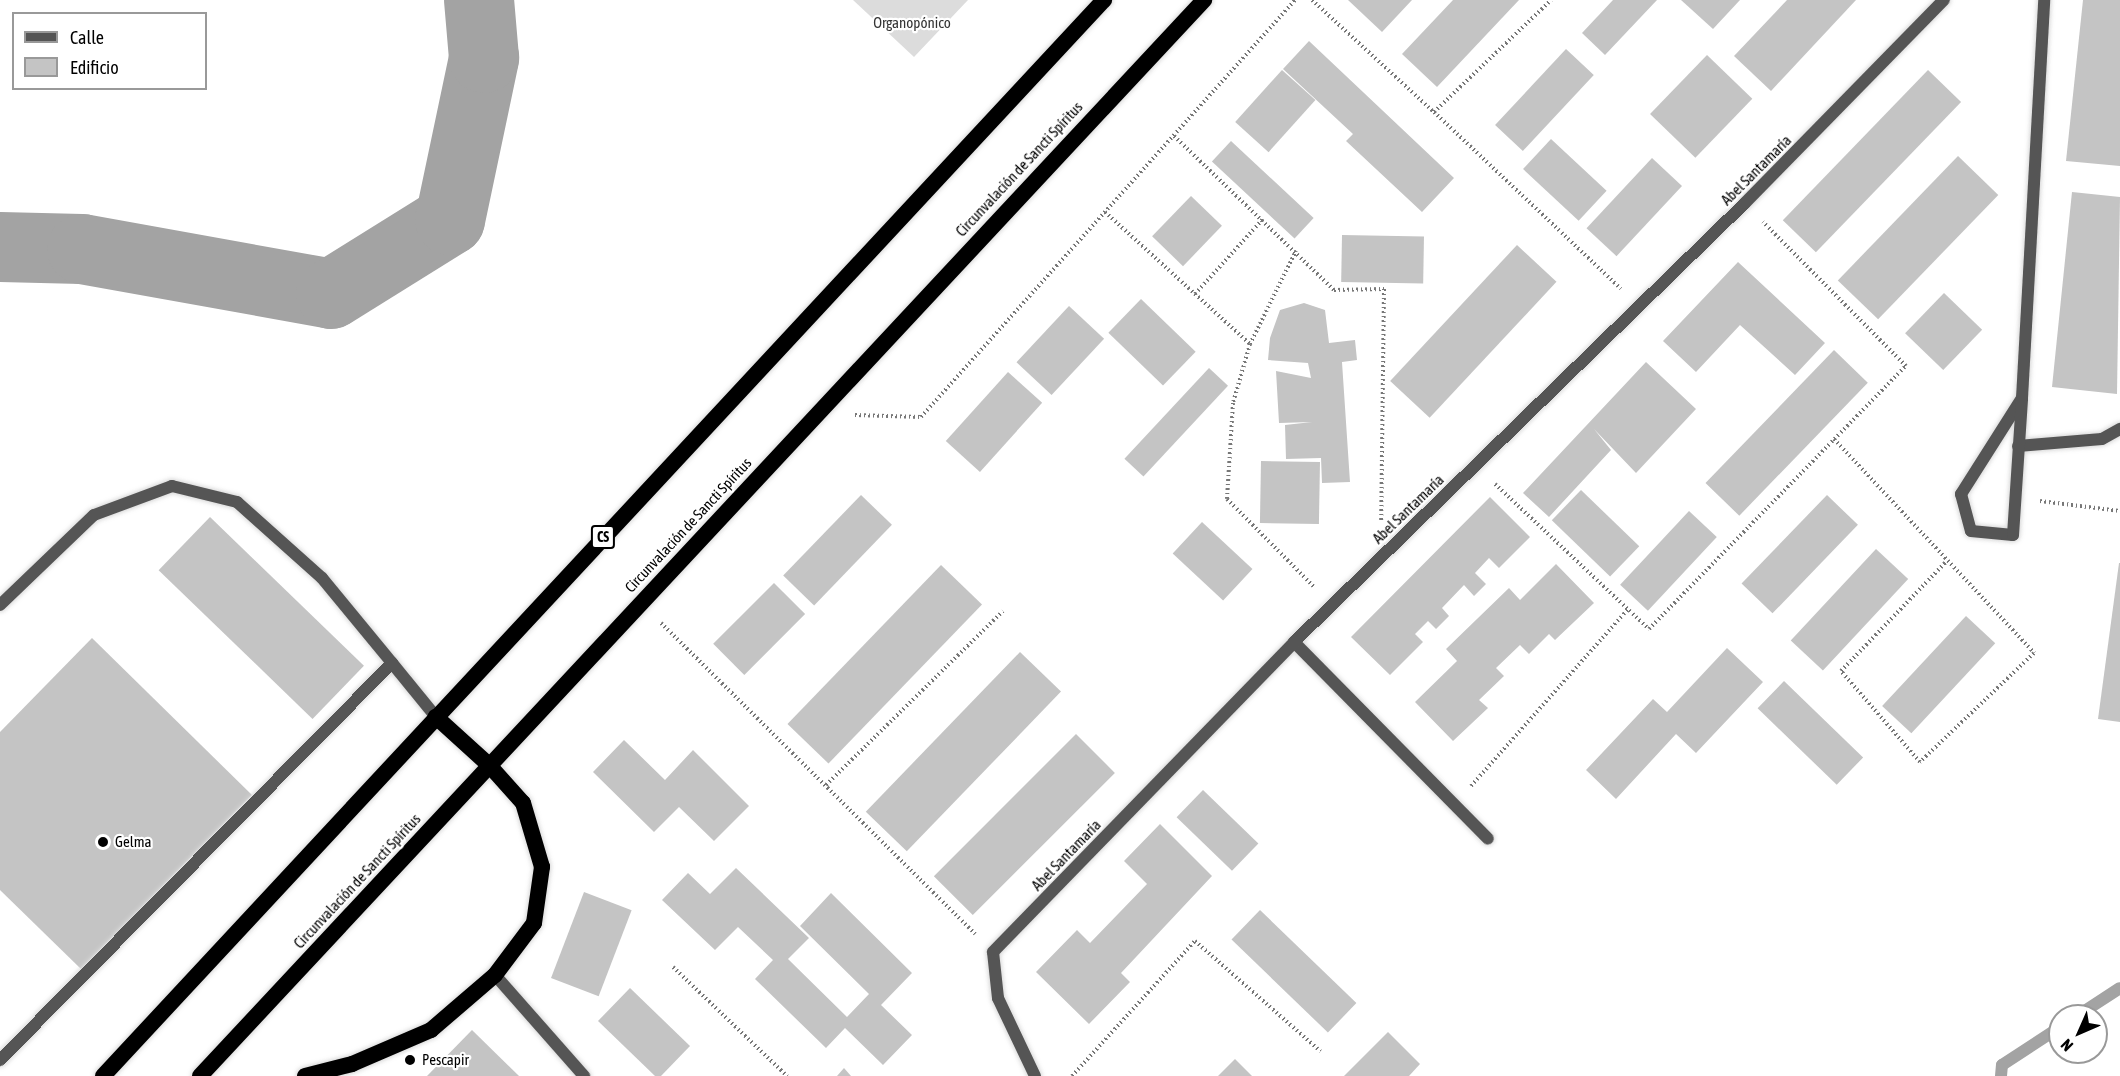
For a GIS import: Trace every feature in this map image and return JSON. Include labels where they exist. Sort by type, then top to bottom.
[{"type":"highway","name":"CS","points":[[104,1076],[1104,0]]},
{"type":"highway","name":"Circunvalación de Sancti Spíritus","points":[[200,1076],[815,414],[1204,0]]},
{"type":"highway","points":[[305,1076],[352,1064],[431,1030],[495,975],[534,923],[542,867],[523,803],[489,765],[436,717]]},
{"type":"street","name":"Abel Santamaría","points":[[993,952],[1294,642],[1744,203],[1944,0]]},
{"type":"street","points":[[2022,398],[1961,494],[1971,531],[2013,535],[2022,398],[2044,0]]},
{"type":"street","points":[[2019,446],[2102,439],[2120,429]]},
{"type":"street","points":[[0,605],[94,515],[172,486],[237,502],[322,578],[436,717]]},
{"type":"street","points":[[1294,642],[1488,839]]},
{"type":"street","points":[[0,1060],[392,663]]},
{"type":"street","points":[[993,952],[998,998],[1035,1076]]},
{"type":"street","points":[[495,975],[584,1076]]},
{"type":"path","points":[[815,414],[921,417],[1295,0]]},
{"type":"path","points":[[1312,0],[1434,112],[1638,306]]},
{"type":"path","points":[[1434,112],[1551,0]]},
{"type":"path","points":[[1174,136],[1263,219],[1334,290],[1384,289],[1381,556]]},
{"type":"path","points":[[1474,465],[1649,629],[1906,366],[1744,203]]},
{"type":"path","points":[[1105,212],[1250,344]]},
{"type":"path","points":[[1195,294],[1263,219]]},
{"type":"path","points":[[1296,251],[1250,344],[1233,404],[1227,499],[1332,604]]},
{"type":"path","points":[[1834,439],[2034,653],[1920,762],[1841,671],[1947,561]]},
{"type":"path","points":[[2015,498],[2120,511]]},
{"type":"path","points":[[641,602],[993,952]]},
{"type":"path","points":[[1454,805],[1628,609]]},
{"type":"path","points":[[826,786],[1003,611]]},
{"type":"path","points":[[1072,1076],[1195,941],[1320,1051]]},
{"type":"path","points":[[673,967],[787,1076]]},
{"type":"green space","name":"Organopónico","points":[[853,0],[968,0],[914,57]]},
{"type":"building","points":[[1348,0],[1412,0],[1382,32]]},
{"type":"building","points":[[1453,0],[1519,0],[1437,87],[1402,54]]},
{"type":"building","points":[[1613,0],[1657,0],[1605,55],[1582,33]]},
{"type":"building","points":[[1681,0],[1740,0],[1713,29]]},
{"type":"building","points":[[1787,0],[1856,0],[1771,91],[1734,56]]},
{"type":"building","points":[[2083,0],[2120,0],[2120,166],[2066,161]]},
{"type":"building","points":[[1309,41],[1454,178],[1422,212],[1346,141],[1353,134],[1283,69]]},
{"type":"building","points":[[1566,49],[1594,75],[1523,151],[1495,125]]},
{"type":"building","points":[[1707,55],[1752,99],[1695,158],[1650,114]]},
{"type":"building","points":[[1282,70],[1315,100],[1269,152],[1235,122]]},
{"type":"building","points":[[1928,70],[1961,102],[1816,252],[1783,220]]},
{"type":"building","points":[[1551,139],[1607,191],[1579,221],[1523,169]]},
{"type":"building","points":[[1231,141],[1314,218],[1295,239],[1212,161]]},
{"type":"building","points":[[1958,156],[1998,195],[1878,319],[1838,280]]},
{"type":"building","points":[[1652,158],[1682,186],[1617,256],[1587,228]]},
{"type":"building","points":[[2072,192],[2120,197],[2117,394],[2052,387]]},
{"type":"building","points":[[1191,196],[1222,226],[1183,266],[1152,236]]},
{"type":"building","points":[[1342,235],[1424,236],[1423,283],[1341,282]]},
{"type":"building","points":[[1517,245],[1556,282],[1430,418],[1390,381]]},
{"type":"building","points":[[1738,262],[1825,343],[1795,375],[1740,325],[1696,372],[1663,341]]},
{"type":"building","points":[[1944,293],[1982,330],[1943,370],[1905,333]]},
{"type":"building","points":[[1141,299],[1196,352],[1163,386],[1108,333]]},
{"type":"building","points":[[1304,303],[1325,310],[1329,343],[1355,340],[1357,360],[1342,362],[1350,482],[1322,483],[1321,458],[1286,459],[1285,425],[1312,422],[1279,423],[1276,371],[1311,378],[1308,363],[1268,360],[1270,338],[1280,310]]},
{"type":"building","points":[[1069,306],[1104,339],[1052,395],[1016,362]]},
{"type":"building","points":[[1834,350],[1868,383],[1739,516],[1705,483]]},
{"type":"building","points":[[1646,362],[1696,409],[1636,473],[1594,429],[1611,450],[1549,517],[1523,493]]},
{"type":"building","points":[[1209,368],[1228,386],[1143,476],[1124,459]]},
{"type":"building","points":[[1008,372],[1042,403],[980,472],[946,441]]},
{"type":"building","points":[[1261,461],[1320,462],[1319,524],[1260,523]]},
{"type":"building","points":[[1581,490],[1639,546],[1610,576],[1552,520]]},
{"type":"building","points":[[861,495],[892,525],[814,605],[783,576]]},
{"type":"building","points":[[1827,495],[1858,525],[1772,613],[1742,583]]},
{"type":"building","points":[[1490,497],[1530,537],[1499,568],[1489,558],[1475,573],[1486,584],[1474,596],[1464,585],[1442,608],[1449,616],[1436,629],[1428,621],[1415,634],[1423,642],[1390,675],[1351,637]]},
{"type":"building","points":[[1689,511],[1717,537],[1648,611],[1620,585]]},
{"type":"building","points":[[210,517],[364,666],[313,719],[159,570]]},
{"type":"building","points":[[1202,522],[1252,569],[1223,601],[1173,553]]},
{"type":"building","points":[[1876,549],[1908,579],[1823,670],[1791,640]]},
{"type":"building","points":[[2120,563],[2120,722],[2098,719]]},
{"type":"building","points":[[1556,564],[1594,603],[1555,640],[1549,634],[1529,654],[1520,645],[1496,668],[1504,676],[1479,700],[1488,708],[1453,741],[1415,702],[1457,661],[1446,649],[1509,588],[1520,600]]},
{"type":"building","points":[[941,565],[982,605],[828,764],[787,724]]},
{"type":"building","points":[[774,583],[805,614],[744,675],[713,644]]},
{"type":"building","points":[[1966,616],[1995,643],[1911,733],[1882,706]]},
{"type":"building","name":"Gelma","points":[[92,638],[252,795],[81,969],[0,890],[0,732]]},
{"type":"building","points":[[1727,648],[1763,682],[1696,753],[1676,734],[1616,799],[1586,770],[1653,699],[1667,712]]},
{"type":"building","points":[[1020,652],[1061,692],[907,851],[866,812]]},
{"type":"building","points":[[1784,681],[1863,757],[1837,785],[1758,708]]},
{"type":"building","points":[[1076,734],[1115,773],[973,915],[934,876]]},
{"type":"building","points":[[624,740],[665,780],[693,750],[749,806],[714,841],[679,807],[654,832],[593,772]]},
{"type":"building","points":[[1203,790],[1258,843],[1232,871],[1177,817]]},
{"type":"building","points":[[1160,824],[1212,876],[1121,973],[1130,982],[1089,1024],[1036,972],[1077,930],[1090,943],[1147,884],[1124,861]]},
{"type":"building","points":[[736,868],[809,938],[788,959],[847,1017],[869,994],[800,926],[831,893],[912,973],[881,1005],[912,1035],[883,1065],[845,1028],[826,1048],[755,979],[773,960],[738,927],[715,950],[662,900],[688,873],[710,894]]},
{"type":"building","points":[[584,892],[632,910],[599,996],[551,978]]},
{"type":"building","points":[[1260,910],[1356,1003],[1328,1033],[1232,939]]},
{"type":"building","points":[[630,988],[690,1046],[661,1076],[655,1076],[598,1021]]},
{"type":"building","points":[[472,1030],[519,1076],[427,1076]]},
{"type":"building","points":[[1388,1032],[1420,1064],[1409,1076],[1344,1076]]},
{"type":"building","points":[[1235,1059],[1252,1076],[1218,1076]]},
{"type":"building","points":[[844,1068],[851,1076],[837,1076]]},
{"type":"waterway","points":[[0,247],[82,249],[331,294],[450,220],[484,58],[479,0]]},
{"type":"waterway","points":[[2095,1004],[2120,988]]},
{"type":"waterway","points":[[2001,1076],[2002,1065],[2048,1035]]},
{"type":"place","name":"Gelma","points":[[103,842]]},
{"type":"place","name":"Pescapir","points":[[410,1060]]}]
